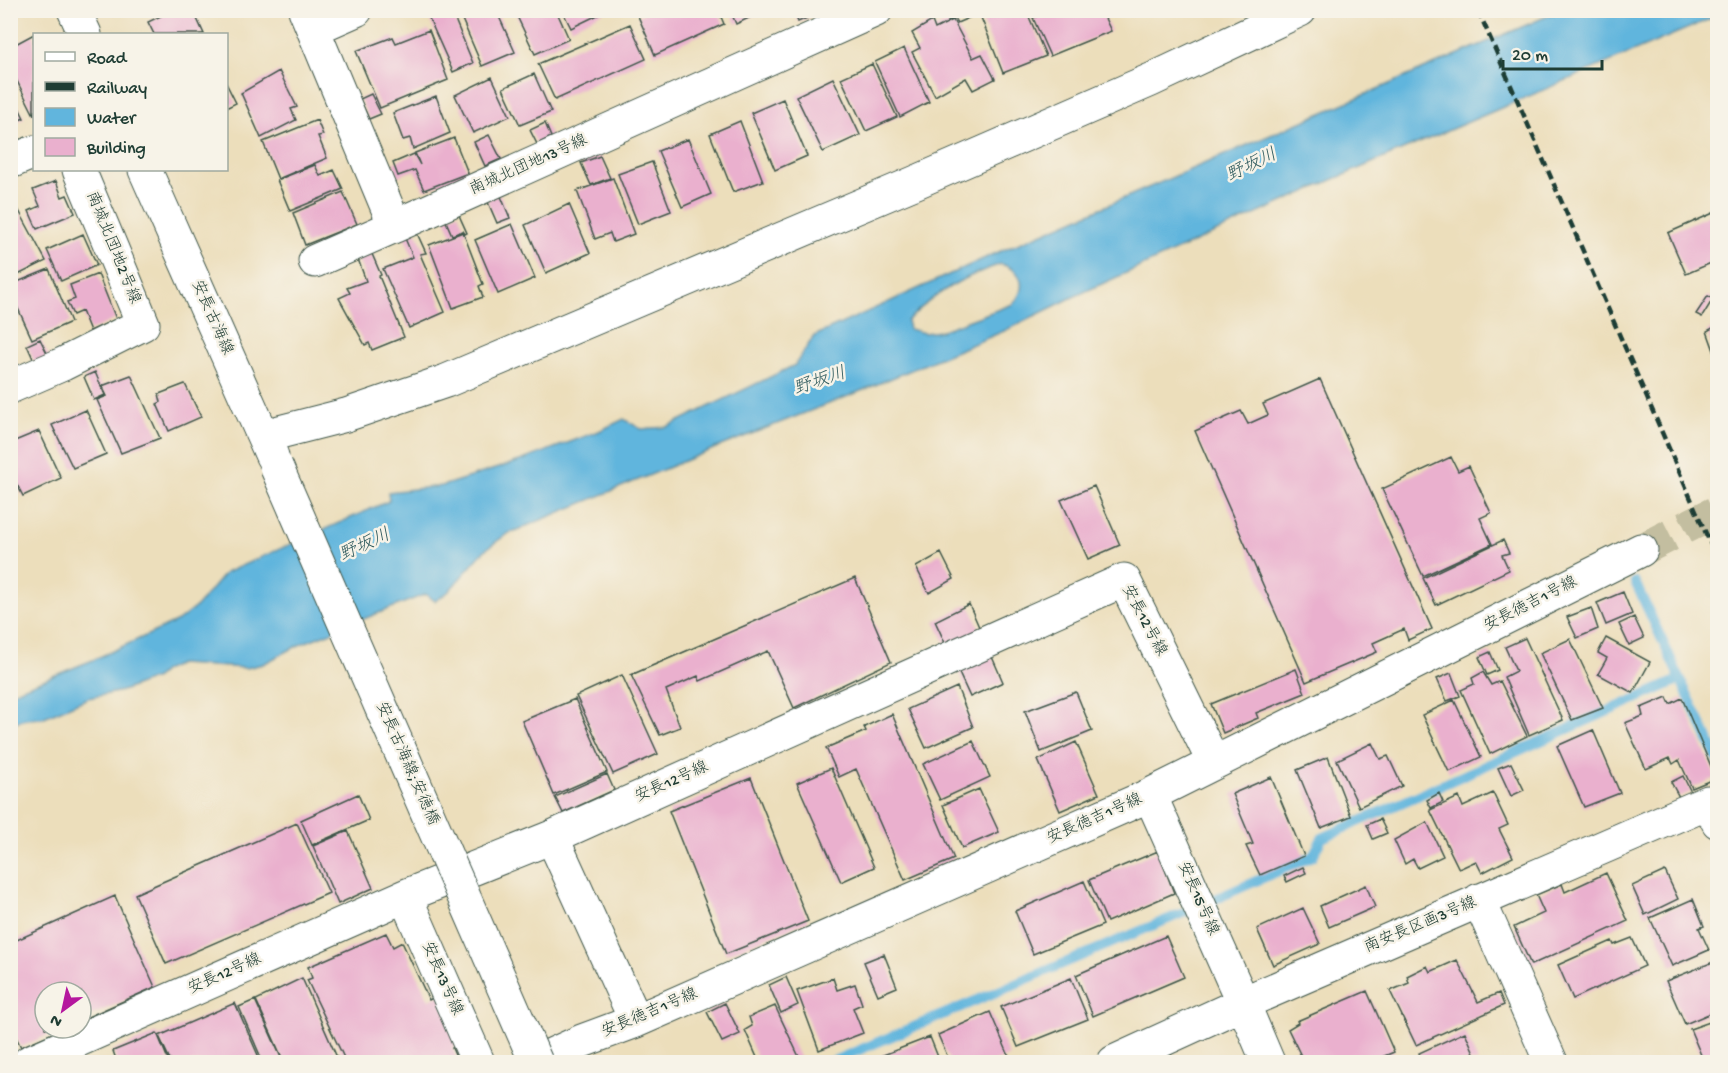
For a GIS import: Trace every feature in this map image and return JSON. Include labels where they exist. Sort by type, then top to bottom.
[{"type":"street","points":[[74,10],[85,33]]},
{"type":"street","points":[[356,10],[309,20],[394,226]]},
{"type":"street","name":"南城北団地13号線","points":[[315,261],[876,10]]},
{"type":"street","points":[[270,451],[346,415],[446,381],[936,174],[1140,85],[1300,10]]},
{"type":"street","points":[[10,162],[33,152]]},
{"type":"street","name":"南城北団地2号線","points":[[10,387],[63,364],[143,324],[79,171]]},
{"type":"street","name":"安長古海線","points":[[145,171],[270,451]]},
{"type":"street","name":"安長古海線;安徳橋","points":[[270,451],[536,1062]]},
{"type":"street","name":"安長徳吉1号線","points":[[536,1062],[588,1052],[636,1021],[1150,795],[1641,550]]},
{"type":"street","name":"安長12号線","points":[[29,1062],[405,896],[552,837],[1124,580],[1215,763]]},
{"type":"street","name":"安長15号線","points":[[1150,795],[1268,1062]]},
{"type":"street","name":"南安長区画3号線","points":[[1114,1062],[1243,1003],[1708,802],[1718,822]]},
{"type":"street","points":[[552,837],[636,1021]]},
{"type":"street","name":"安長13号線","points":[[405,896],[478,1062]]},
{"type":"street","points":[[1479,900],[1551,1062]]},
{"type":"water","name":"野坂川","points":[[1559,11],[1717,11],[1717,16],[1332,180],[1073,297],[1004,331],[507,534],[485,550],[448,592],[435,601],[426,594],[301,644],[263,664],[246,668],[179,664],[164,671],[156,678],[122,691],[88,698],[42,718],[11,723],[10,693],[93,660],[178,621],[197,606],[225,573],[389,501],[388,492],[442,486],[523,460],[624,419],[641,429],[667,427],[795,365],[814,336],[994,254]],"holes":[[[1001,264],[1018,275],[1021,285],[1018,298],[1013,304],[940,331],[924,333],[909,329],[907,321],[950,286]]]},
{"type":"building","points":[[173,10],[193,10],[204,33],[154,33],[148,22]]},
{"type":"building","points":[[442,10],[451,10],[473,63],[453,72],[428,16]]},
{"type":"building","points":[[458,10],[496,10],[515,52],[482,66]]},
{"type":"building","points":[[514,10],[556,10],[569,39],[535,54]]},
{"type":"building","points":[[562,10],[608,10],[571,28]]},
{"type":"building","points":[[651,10],[718,10],[724,24],[655,55],[638,16]]},
{"type":"building","points":[[730,10],[766,10],[736,24]]},
{"type":"building","points":[[793,10],[825,10],[798,22]]},
{"type":"building","points":[[944,10],[971,10],[973,16],[957,23],[954,18],[948,21]]},
{"type":"building","points":[[978,10],[1026,10],[1046,56],[1003,73]]},
{"type":"building","points":[[1051,10],[1087,10],[1088,14],[1101,10],[1111,31],[1050,56],[1033,18]]},
{"type":"building","points":[[953,20],[973,58],[982,54],[995,79],[973,90],[966,78],[935,96],[912,52],[920,48],[912,33],[932,21],[935,29]]},
{"type":"building","points":[[630,24],[646,59],[555,100],[538,64]]},
{"type":"building","points":[[429,30],[448,80],[380,108],[356,51],[393,37],[396,43]]},
{"type":"building","points":[[33,35],[33,113],[10,67],[10,47]]},
{"type":"building","points":[[904,48],[929,102],[900,117],[875,62]]},
{"type":"building","points":[[872,64],[897,117],[866,131],[841,78]]},
{"type":"building","points":[[279,71],[297,107],[291,109],[296,120],[261,138],[241,93]]},
{"type":"building","points":[[534,74],[551,112],[520,125],[503,88]]},
{"type":"building","points":[[492,77],[510,116],[473,133],[455,95]]},
{"type":"building","points":[[833,78],[860,135],[823,152],[796,96]]},
{"type":"building","points":[[228,87],[236,103],[228,107]]},
{"type":"building","points":[[10,89],[24,118],[10,124]]},
{"type":"building","points":[[371,94],[381,114],[369,119],[360,99]]},
{"type":"building","points":[[436,96],[450,133],[413,149],[410,138],[403,140],[393,113]]},
{"type":"building","points":[[783,99],[807,156],[775,170],[751,113]]},
{"type":"building","points":[[317,120],[323,135],[318,136],[327,158],[278,179],[263,142]]},
{"type":"building","points":[[740,121],[763,181],[733,192],[710,134]]},
{"type":"building","points":[[545,123],[551,137],[537,144],[530,130]]},
{"type":"building","points":[[489,135],[501,159],[485,166],[474,142]]},
{"type":"building","points":[[454,138],[468,173],[424,190],[415,170],[398,176],[393,163],[414,154],[420,165],[415,153]]},
{"type":"building","points":[[688,139],[711,194],[682,207],[658,151]]},
{"type":"building","points":[[600,156],[610,178],[591,185],[581,163]]},
{"type":"building","points":[[652,162],[671,211],[638,224],[618,174]]},
{"type":"building","points":[[315,165],[320,176],[334,170],[343,189],[290,211],[277,180]]},
{"type":"building","points":[[613,178],[634,234],[613,242],[610,233],[595,239],[577,191]]},
{"type":"building","points":[[56,181],[62,197],[67,195],[75,213],[37,229],[29,211],[40,206],[33,190]]},
{"type":"building","points":[[343,192],[357,224],[305,245],[293,213]]},
{"type":"building","points":[[500,194],[510,218],[497,223],[487,200]]},
{"type":"building","points":[[569,204],[590,253],[546,273],[525,225]]},
{"type":"building","points":[[17,207],[46,261],[10,279],[10,210]]},
{"type":"building","points":[[1718,211],[1718,260],[1686,274],[1668,233]]},
{"type":"building","points":[[458,213],[467,233],[463,231],[452,235],[445,219]]},
{"type":"building","points":[[512,224],[535,278],[498,294],[475,240]]},
{"type":"building","points":[[416,231],[426,253],[420,254],[445,312],[409,328],[383,269],[413,257],[404,236]]},
{"type":"building","points":[[463,232],[483,284],[479,286],[483,297],[453,308],[429,245]]},
{"type":"building","points":[[83,234],[97,265],[61,281],[47,250]]},
{"type":"building","points":[[372,254],[404,337],[372,350],[369,343],[365,345],[339,298],[350,293],[347,288],[366,281],[358,259]]},
{"type":"building","points":[[49,269],[71,322],[32,339],[10,291],[10,285]]},
{"type":"building","points":[[98,274],[116,319],[90,331],[82,311],[73,315],[67,302],[75,299],[70,285]]},
{"type":"building","points":[[1708,296],[1713,299],[1702,317],[1696,314]]},
{"type":"building","points":[[1718,325],[1718,359],[1717,359],[1707,331]]},
{"type":"building","points":[[40,339],[49,357],[35,363],[27,345]]},
{"type":"building","points":[[95,372],[105,395],[94,400],[84,377]]},
{"type":"building","points":[[131,375],[160,438],[121,453],[97,400],[107,396],[102,386]]},
{"type":"building","points":[[1320,379],[1432,629],[1408,640],[1404,629],[1373,643],[1377,652],[1306,682],[1195,431],[1241,411],[1248,424],[1268,415],[1263,404]]},
{"type":"building","points":[[185,384],[201,417],[169,431],[157,404],[161,402],[159,394]]},
{"type":"building","points":[[86,410],[106,454],[73,468],[52,425]]},
{"type":"building","points":[[39,431],[61,478],[23,496],[10,471],[10,443]]},
{"type":"building","points":[[1451,457],[1458,471],[1469,466],[1491,513],[1480,518],[1492,544],[1423,576],[1382,489]]},
{"type":"building","points":[[1094,486],[1120,545],[1088,559],[1061,500]]},
{"type":"building","points":[[1503,540],[1509,553],[1502,555],[1509,570],[1436,605],[1423,578]]},
{"type":"building","points":[[941,553],[954,579],[929,593],[916,567]]},
{"type":"building","points":[[855,578],[891,662],[794,708],[768,651],[700,681],[698,676],[666,690],[680,727],[660,735],[631,675]]},
{"type":"building","points":[[1623,592],[1632,614],[1606,625],[1597,603]]},
{"type":"building","points":[[969,604],[1003,682],[970,697],[935,621]]},
{"type":"building","points":[[1591,608],[1598,629],[1577,638],[1567,617]]},
{"type":"building","points":[[1634,617],[1644,638],[1629,645],[1619,624]]},
{"type":"building","points":[[1525,638],[1563,720],[1529,735],[1504,677],[1516,671],[1505,647]]},
{"type":"building","points":[[1606,638],[1650,662],[1633,693],[1598,674],[1607,658],[1598,653]]},
{"type":"building","points":[[1570,639],[1603,708],[1572,720],[1540,653]]},
{"type":"building","points":[[1490,652],[1498,670],[1487,675],[1479,657]]},
{"type":"building","points":[[1296,669],[1305,693],[1256,713],[1258,718],[1223,733],[1211,704]]},
{"type":"building","points":[[1483,672],[1491,685],[1500,681],[1527,736],[1490,754],[1461,690],[1474,684],[1472,678]]},
{"type":"building","points":[[1451,673],[1460,696],[1447,701],[1437,679]]},
{"type":"building","points":[[622,675],[658,754],[613,774],[576,696]]},
{"type":"building","points":[[957,687],[973,727],[926,748],[908,709]]},
{"type":"building","points":[[1076,692],[1092,731],[1041,752],[1025,711]]},
{"type":"building","points":[[1667,697],[1670,704],[1682,698],[1716,778],[1692,788],[1679,760],[1673,764],[1670,758],[1646,769],[1625,723],[1643,716],[1641,708]]},
{"type":"building","points":[[575,699],[607,772],[554,795],[522,721]]},
{"type":"building","points":[[1454,700],[1481,757],[1449,772],[1422,715]]},
{"type":"building","points":[[892,714],[954,859],[905,880],[856,769],[839,777],[826,748],[866,731],[864,727]]},
{"type":"building","points":[[1593,730],[1620,793],[1584,807],[1557,746]]},
{"type":"building","points":[[973,741],[990,777],[940,800],[923,764]]},
{"type":"building","points":[[1076,742],[1099,794],[1060,811],[1038,760]]},
{"type":"building","points":[[1372,743],[1380,759],[1388,756],[1402,786],[1359,807],[1337,760]]},
{"type":"building","points":[[1328,757],[1351,816],[1321,828],[1297,770]]},
{"type":"building","points":[[1511,763],[1524,790],[1511,796],[1498,768]]},
{"type":"building","points":[[831,768],[874,867],[841,882],[797,783]]},
{"type":"building","points":[[607,774],[614,790],[563,813],[555,797]]},
{"type":"building","points":[[1683,776],[1691,792],[1679,797],[1671,782]]},
{"type":"building","points":[[1271,777],[1304,856],[1260,875],[1246,846],[1253,844],[1232,794]]},
{"type":"building","points":[[751,778],[808,921],[726,954],[669,811]]},
{"type":"building","points":[[979,789],[999,832],[962,848],[943,805]]},
{"type":"building","points":[[1439,793],[1443,802],[1431,808],[1427,800]]},
{"type":"building","points":[[1493,793],[1508,825],[1499,829],[1513,857],[1482,873],[1476,861],[1459,869],[1430,810],[1459,797],[1463,807]]},
{"type":"building","points":[[358,794],[369,820],[312,845],[301,820]]},
{"type":"building","points":[[1380,819],[1387,833],[1373,839],[1367,825]]},
{"type":"building","points":[[1427,822],[1443,856],[1418,868],[1413,859],[1405,864],[1394,840]]},
{"type":"building","points":[[297,823],[329,893],[166,964],[135,894]]},
{"type":"building","points":[[348,831],[373,888],[338,904],[313,846]]},
{"type":"building","points":[[1158,851],[1174,893],[1107,922],[1089,880]]},
{"type":"building","points":[[1303,867],[1306,873],[1287,882],[1284,876]]},
{"type":"building","points":[[1665,871],[1678,899],[1645,915],[1632,886]]},
{"type":"building","points":[[1606,873],[1628,921],[1531,965],[1514,927],[1544,913],[1536,895],[1562,884],[1565,892]]},
{"type":"building","points":[[1084,881],[1103,925],[1033,954],[1015,911]]},
{"type":"building","points":[[1366,885],[1375,907],[1329,927],[1320,906]]},
{"type":"building","points":[[115,896],[155,987],[93,1015],[93,980],[33,980],[33,1040],[37,1040],[21,1047],[10,1025],[10,943]]},
{"type":"building","points":[[1693,899],[1704,926],[1699,928],[1709,950],[1672,966],[1650,918]]},
{"type":"building","points":[[1303,908],[1320,944],[1273,965],[1257,929]]},
{"type":"building","points":[[386,933],[393,947],[402,942],[429,1000],[440,994],[462,1043],[452,1048],[458,1062],[346,1062],[307,980],[312,978],[308,967]]},
{"type":"building","points":[[1166,936],[1184,977],[1093,1016],[1076,975]]},
{"type":"building","points":[[1632,938],[1645,966],[1573,999],[1558,965],[1612,941],[1614,945]]},
{"type":"building","points":[[884,954],[897,987],[878,995],[864,962]]},
{"type":"building","points":[[1457,960],[1478,1002],[1499,993],[1504,1005],[1416,1045],[1390,991],[1409,983],[1407,976],[1427,966],[1430,972]]},
{"type":"building","points":[[1718,960],[1718,1010],[1685,1024],[1666,981]]},
{"type":"building","points":[[786,977],[798,1005],[781,1013],[769,985]]},
{"type":"building","points":[[302,978],[339,1062],[284,1062],[256,1000]]},
{"type":"building","points":[[833,978],[837,990],[855,984],[862,1004],[853,1008],[863,1033],[819,1050],[797,991]]},
{"type":"building","points":[[1071,978],[1088,1019],[1018,1047],[1001,1007]]},
{"type":"building","points":[[1367,991],[1394,1052],[1370,1062],[1304,1062],[1288,1029],[1298,1023],[1297,1021]]},
{"type":"building","points":[[255,1000],[283,1062],[263,1062],[239,1007]]},
{"type":"building","points":[[235,1003],[261,1062],[171,1062],[159,1036]]},
{"type":"building","points":[[725,1003],[740,1034],[722,1042],[707,1012]]},
{"type":"building","points":[[775,1006],[801,1061],[759,1062],[745,1030],[752,1026],[749,1017]]},
{"type":"building","points":[[990,1012],[1009,1056],[994,1062],[950,1062],[938,1035]]},
{"type":"building","points":[[1718,1019],[1718,1062],[1704,1062],[1690,1029]]},
{"type":"building","points":[[1465,1032],[1478,1062],[1423,1062],[1419,1053]]},
{"type":"building","points":[[157,1033],[169,1062],[117,1062],[113,1051]]},
{"type":"building","points":[[930,1037],[940,1062],[865,1062]]},
{"type":"waterway","points":[[1635,582],[1718,760]]},
{"type":"waterway","points":[[1213,900],[1313,856],[1322,838],[1674,682]]},
{"type":"waterway","points":[[831,1062],[1185,912]]},
{"type":"tunnel","points":[[1641,550],[1718,511]]},
{"type":"railway","points":[[1478,10],[1718,561]]}]
